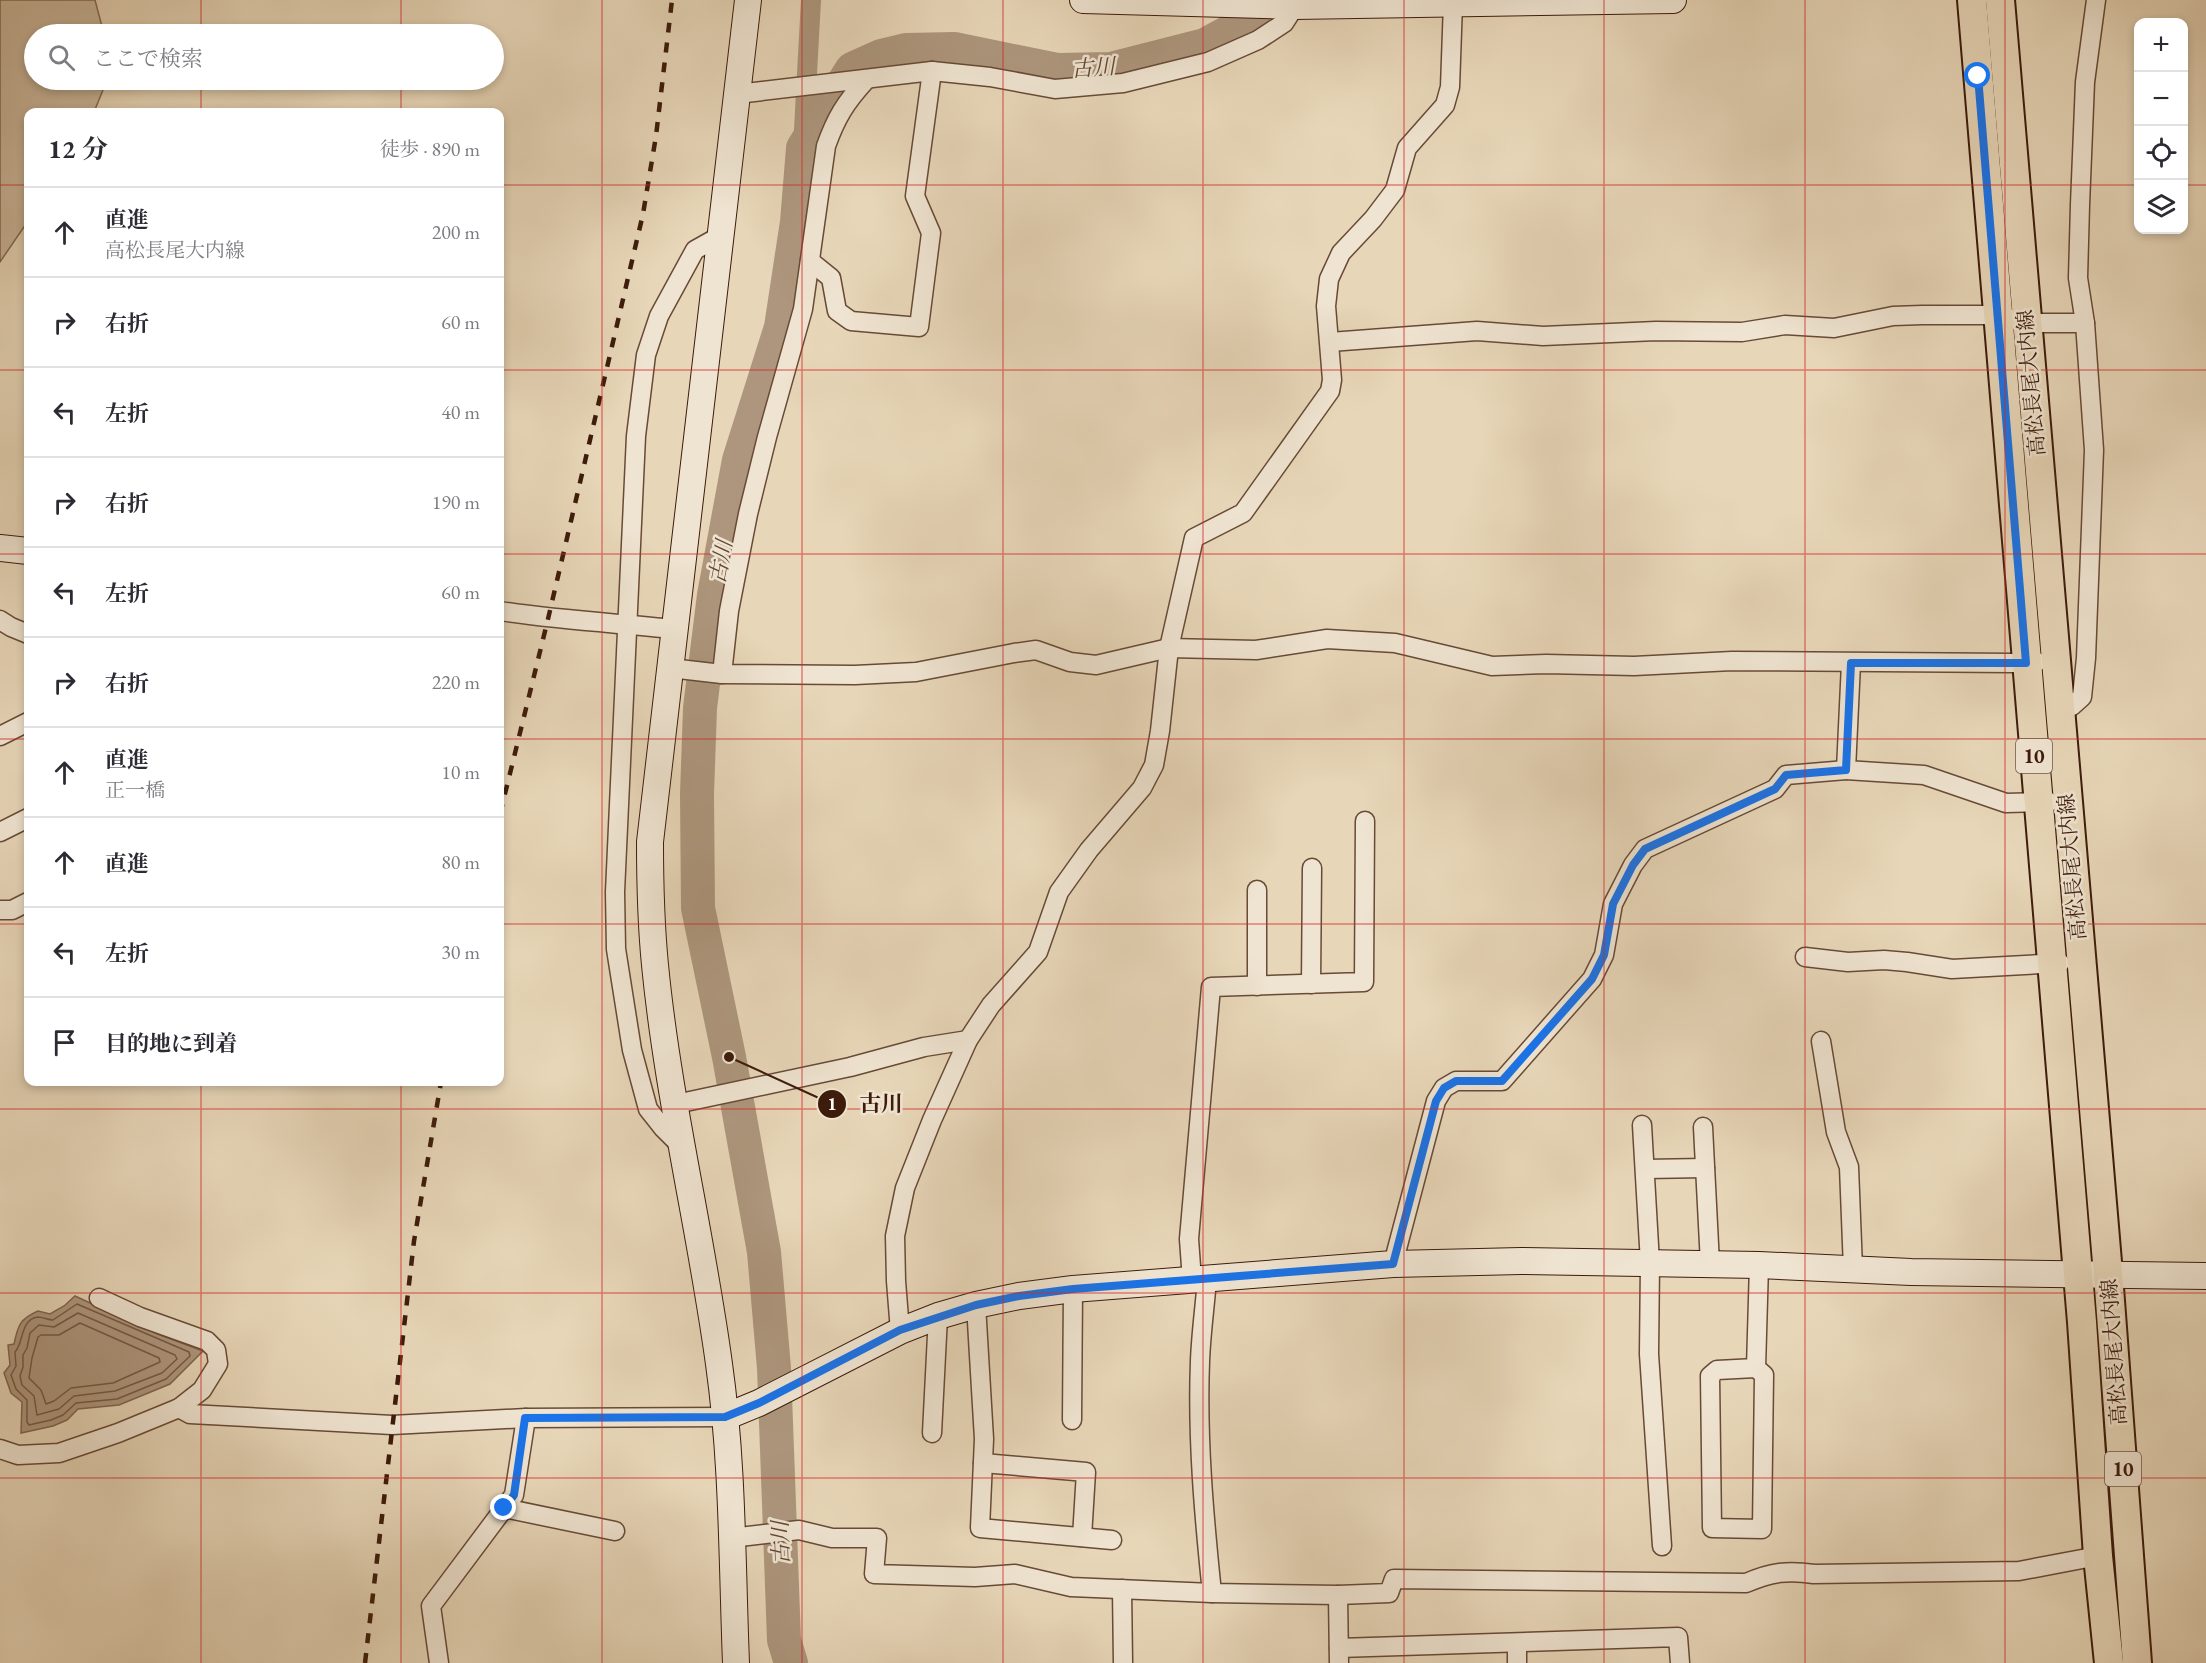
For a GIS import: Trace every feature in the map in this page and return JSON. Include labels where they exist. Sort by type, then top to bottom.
[{"type":"main road","name":"高松長尾大内線","points":[[1972,0],[1998,317],[2040,661],[2058,708],[2108,1274],[2138,1663]]},
{"type":"main road","name":"高松長尾大内線","points":[[2000,0],[2026,321],[2040,661],[2038,803],[2078,1274],[2098,1556],[2109,1663]]},
{"type":"street","points":[[736,1663],[725,1417],[719,1362],[655,966],[650,903],[650,842],[679,670],[674,629],[748,0]]},
{"type":"street","points":[[1083,0],[1290,5],[1672,0]]},
{"type":"street","points":[[2058,708],[2072,706],[2079,702],[2082,698],[2084,680],[2094,450],[2085,324],[2079,278],[2080,205],[2085,82],[2096,0]]},
{"type":"street","points":[[900,1330],[895,1236],[905,1188],[932,1120],[968,1040],[991,1005],[1038,952],[1059,892],[1089,850],[1142,788],[1154,765],[1169,648],[1194,538],[1243,513],[1330,391],[1332,380],[1326,306],[1329,279],[1341,253],[1373,219],[1395,190],[1407,148],[1445,105],[1450,87],[1453,3]]},
{"type":"street","points":[[737,94],[932,71],[990,77],[1055,89],[1123,83],[1208,62],[1258,40],[1284,23],[1290,5]]},
{"type":"street","points":[[810,261],[831,278],[837,311],[851,321],[919,327],[931,233],[915,196],[932,71]]},
{"type":"street","points":[[719,674],[748,514],[803,309],[826,146],[834,121],[862,81]]},
{"type":"street","points":[[683,1148],[648,1109],[632,1050],[616,949],[615,892],[636,436],[646,355],[659,316],[694,250],[720,236]]},
{"type":"street","points":[[1330,342],[1469,331],[1543,336],[1656,331],[1742,332],[1785,325],[1834,328],[1893,316],[1985,315],[2026,321],[2085,324]]},
{"type":"street","points":[[0,548],[24,551]]},
{"type":"street","points":[[504,612],[548,619],[674,629]]},
{"type":"street","points":[[679,670],[719,674],[855,675],[916,672],[1036,650],[1070,662],[1096,665],[1169,648],[1256,650],[1327,639],[1395,643],[1492,666],[1546,664],[1634,666],[1732,661],[1851,663],[2040,661]]},
{"type":"street","points":[[1846,770],[1851,663]]},
{"type":"street","points":[[0,736],[24,725]]},
{"type":"street","points":[[1393,1264],[1436,1101],[1444,1088],[1456,1081],[1502,1081],[1592,979],[1604,955],[1613,904],[1633,865],[1645,849],[1775,789],[1786,775],[1846,770],[1924,775],[1998,802],[2015,804],[2066,801]]},
{"type":"street","points":[[0,832],[24,820]]},
{"type":"street","points":[[1212,1593],[1201,1447],[1199,1279],[1189,1239],[1211,987],[1364,982],[1365,821]]},
{"type":"street","points":[[1311,984],[1312,868]]},
{"type":"street","points":[[1257,890],[1257,986]]},
{"type":"street","points":[[0,910],[12,910],[24,904]]},
{"type":"street","points":[[1806,957],[1848,962],[1907,962],[1952,969],[2080,962]]},
{"type":"street","points":[[676,1104],[850,1067],[924,1047],[968,1040]]},
{"type":"street","points":[[1821,1041],[1836,1132],[1849,1167],[1853,1269]]},
{"type":"street","points":[[1642,1125],[1650,1263],[1649,1354],[1662,1546]]},
{"type":"street","points":[[1703,1128],[1710,1264]]},
{"type":"street","points":[[1645,1169],[1705,1168]]},
{"type":"street","points":[[179,1408],[190,1414],[392,1425],[525,1418],[725,1417],[790,1388],[900,1330],[976,1305],[1019,1296],[1073,1289],[1393,1264],[1521,1261],[1759,1265],[1911,1272],[2206,1276]]},
{"type":"street","points":[[1756,1368],[1718,1370],[1710,1376],[1712,1528],[1762,1529],[1764,1376],[1756,1368],[1759,1265]]},
{"type":"street","points":[[1072,1420],[1073,1289]]},
{"type":"street","points":[[0,1449],[18,1455],[59,1453],[118,1433],[179,1408],[202,1390],[218,1364],[216,1350],[207,1341],[140,1317],[99,1298]]},
{"type":"street","points":[[976,1305],[984,1439],[980,1528],[1112,1540]]},
{"type":"street","points":[[932,1433],[938,1316]]},
{"type":"street","points":[[439,1663],[431,1606],[514,1495],[525,1418]]},
{"type":"street","points":[[983,1463],[1086,1472],[1082,1537]]},
{"type":"street","points":[[504,1508],[615,1530]]},
{"type":"street","points":[[731,1538],[799,1530],[832,1538],[877,1538],[874,1574],[975,1577],[1015,1574],[1071,1587],[1338,1595],[1389,1593],[1394,1579],[1746,1583],[1766,1574],[1796,1571],[1814,1574],[2019,1571],[2098,1556]]},
{"type":"street","points":[[1122,1589],[1123,1663]]},
{"type":"street","points":[[1338,1595],[1339,1656],[1517,1643],[1678,1637],[1680,1663]]},
{"type":"street","points":[[1517,1643],[1517,1663]]},
{"type":"shaded area","points":[[0,0],[95,0],[101,24],[24,24],[24,90],[103,90],[96,108],[24,108],[24,227],[0,262]]},
{"type":"water","points":[[75,1296],[160,1335],[203,1351],[170,1384],[119,1405],[78,1409],[67,1420],[53,1426],[21,1433],[22,1402],[11,1393],[4,1373],[10,1365],[8,1345],[14,1344],[19,1327],[27,1317],[38,1311],[50,1314]]},
{"type":"waterway","points":[[803,148],[811,0]]},
{"type":"waterway","name":"古川","points":[[791,1663],[784,1640],[774,1368],[764,1252],[729,1057],[698,908],[697,794],[700,708],[714,595],[739,460],[781,327],[797,222],[803,148],[852,69],[881,56],[906,50],[954,49],[1057,70],[1111,69],[1205,45],[1240,26],[1265,0]]},
{"type":"railway","points":[[504,798],[643,214],[656,136],[672,0]]},
{"type":"railway","points":[[365,1663],[414,1241],[440,1086]]},
{"type":"place","name":"古川","points":[[729,1057]]},
{"type":"route","points":[[504,1508],[514,1495],[525,1418],[725,1417],[759,1403],[900,1330],[976,1305],[1019,1296],[1073,1289],[1393,1264],[1436,1101],[1444,1088],[1456,1081],[1502,1081],[1592,979],[1604,955],[1613,904],[1633,865],[1645,849],[1775,789],[1786,775],[1846,770],[1851,663],[2026,663],[1978,76]]}]
